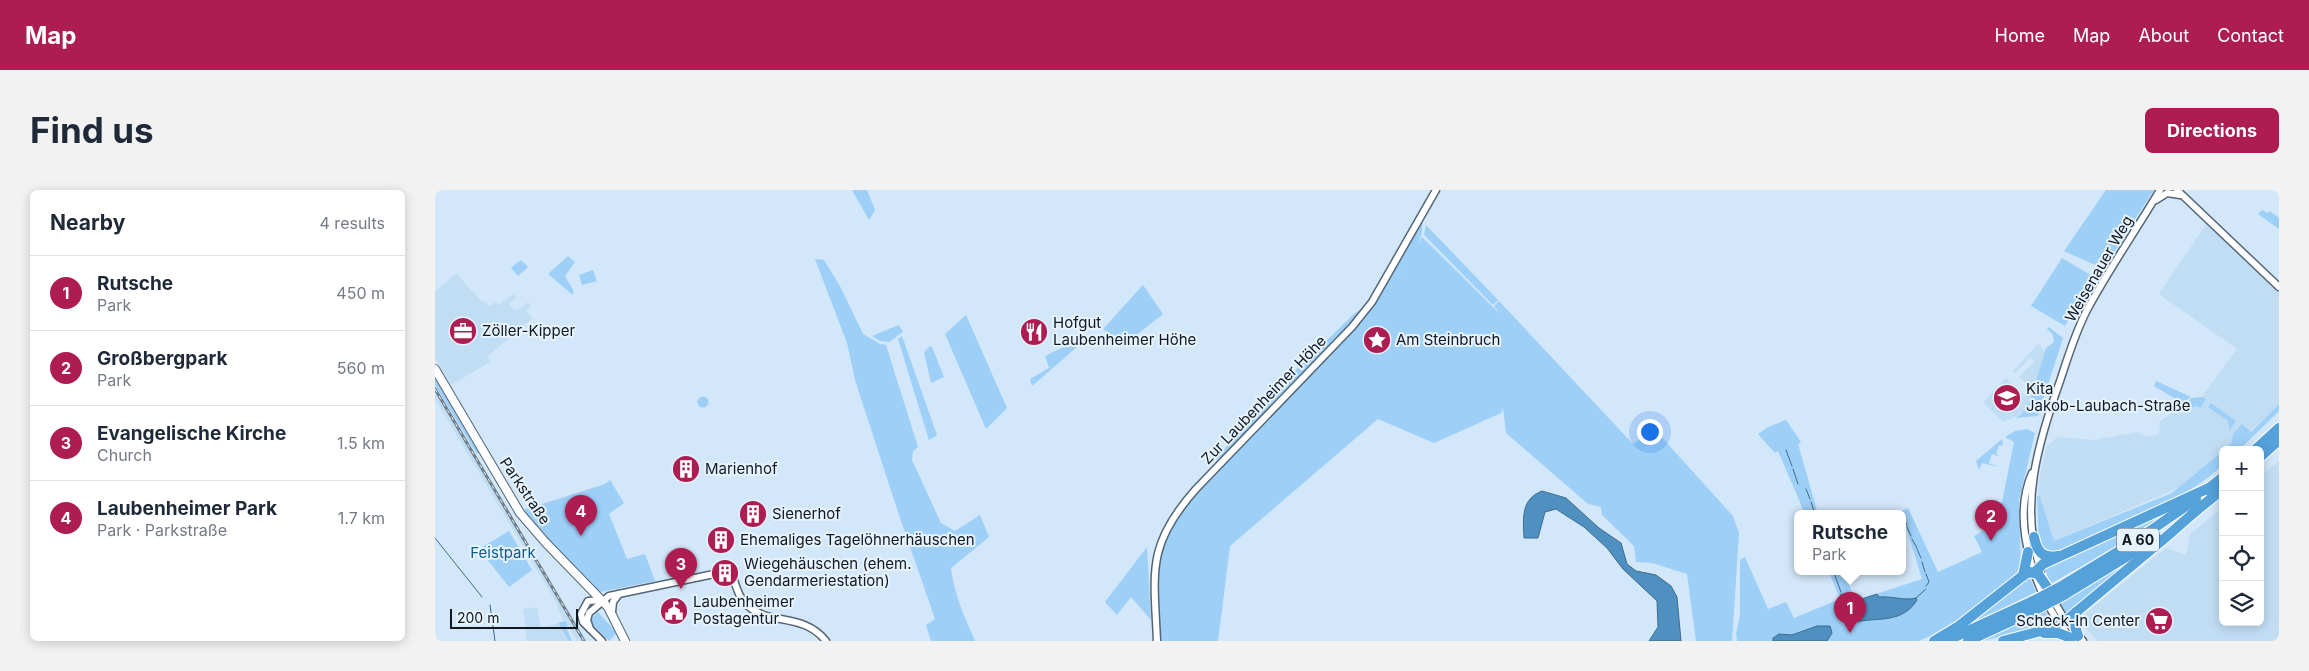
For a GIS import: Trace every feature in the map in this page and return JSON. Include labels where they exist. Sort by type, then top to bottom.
[{"type":"highway","points":[[2259,446],[2279,428]]},
{"type":"highway","points":[[2264,453],[2279,440]]},
{"type":"highway","name":"A 60","points":[[2062,591],[2135,542],[2219,480]]},
{"type":"highway","points":[[1934,641],[1959,626],[2023,576],[2063,554],[2211,487]]},
{"type":"highway","name":"A 60","points":[[1968,641],[2135,552],[2197,510],[2221,491]]},
{"type":"highway","points":[[2003,641],[2033,634],[2062,622],[2197,510]]},
{"type":"highway","points":[[2033,537],[2037,548],[2043,554],[2051,557],[2063,554]]},
{"type":"highway","points":[[2023,576],[2028,552]]},
{"type":"highway","points":[[2037,569],[2047,587]]},
{"type":"highway","name":"A 60","points":[[1946,641],[2035,605]]},
{"type":"highway","points":[[2033,634],[2055,633],[2076,639],[2074,624],[2076,612]]},
{"type":"main road","name":"Parkstraße","points":[[435,369],[520,513],[540,538],[603,600],[612,612],[625,641]]},
{"type":"street","name":"Zur Laubenheimer Höhe","points":[[1157,641],[1153,576],[1158,551],[1172,520],[1196,489],[1352,326],[1375,296],[1436,190]]},
{"type":"street","name":"Weisenauer Weg","points":[[2034,469],[2053,402],[2076,335],[2096,295],[2160,190]]},
{"type":"street","points":[[2177,190],[2279,287]]},
{"type":"street","points":[[2151,205],[2167,193],[2183,195]]},
{"type":"street","points":[[2034,469],[2031,508],[2033,537],[2037,569],[2045,602],[2076,639]]},
{"type":"street","points":[[2034,469],[2027,486],[2026,502],[2028,552],[2037,569]]},
{"type":"street","points":[[602,641],[581,617],[581,611],[586,603],[591,600],[603,600],[619,594],[714,574],[727,565],[741,599],[752,610],[807,625],[826,641]]},
{"type":"street","points":[[714,574],[732,579]]},
{"type":"street","points":[[581,578],[587,589],[586,603]]},
{"type":"street","points":[[2047,587],[2062,622]]},
{"type":"street","points":[[612,612],[613,602],[619,594]]},
{"type":"street","points":[[590,629],[587,622],[588,615],[603,600]]},
{"type":"shaded area","points":[[2207,223],[2279,291],[2279,404],[2235,446],[2219,446],[2219,462],[2201,478],[2054,541],[2038,493],[2047,446],[2058,437],[2094,440],[2138,432],[2146,437],[2158,434],[2160,429],[2159,422],[2174,412],[2195,406],[2237,349],[2159,294]]},
{"type":"shaded area","name":"Zöller-Kipper","points":[[456,273],[482,302],[484,301],[490,306],[496,302],[498,305],[513,294],[516,297],[509,304],[514,310],[521,308],[528,302],[531,306],[526,311],[533,318],[487,357],[490,362],[451,385],[435,358],[435,292]]},
{"type":"shaded area","name":"Kita Jakob-Laubach-Straße","points":[[2038,344],[2046,353],[2030,401],[2022,414],[2003,422],[1983,402],[2006,378],[2024,395],[2030,387],[2019,377],[2034,361],[2030,358],[2015,373],[2013,371]]},
{"type":"shaded area","points":[[435,385],[587,641],[577,641],[560,613],[555,600],[435,399]]},
{"type":"shaded area","points":[[2279,461],[2279,641],[2098,641],[2084,626],[2081,617],[2166,548],[2186,555],[2190,534],[2219,510],[2219,626],[2264,626],[2264,473]]},
{"type":"shaded area","points":[[1542,491],[1566,498],[1599,528],[1621,543],[1627,564],[1636,571],[1656,575],[1671,586],[1677,597],[1681,641],[1649,641],[1658,627],[1657,601],[1623,569],[1607,548],[1584,527],[1556,509],[1545,512],[1538,538],[1524,538],[1524,516],[1527,504],[1535,494]]},
{"type":"shaded area","points":[[1877,594],[1879,597],[1916,598],[1917,600],[1911,608],[1897,616],[1855,622],[1851,619],[1851,608],[1855,601]]},
{"type":"shaded area","points":[[537,607],[541,628],[558,623],[569,641],[527,641],[523,609]]},
{"type":"shaded area","points":[[1817,626],[1830,626],[1832,633],[1827,641],[1773,641],[1773,638],[1779,634],[1792,635]]},
{"type":"green space","points":[[852,190],[867,190],[875,210],[869,220]]},
{"type":"green space","points":[[2106,190],[2154,190],[2126,230],[2104,269],[2064,251]]},
{"type":"green space","points":[[2262,210],[2268,213],[2270,211],[2279,218],[2279,229],[2258,214]]},
{"type":"green space","points":[[1420,222],[1422,222],[1421,237],[1417,246],[1422,237],[1499,313],[1494,306],[1499,301],[1633,444],[1653,430],[1656,431],[1733,516],[1739,533],[1732,641],[1696,641],[1687,574],[1652,563],[1636,562],[1634,546],[1602,515],[1601,507],[1588,504],[1506,433],[1503,408],[1501,413],[1434,443],[1378,419],[1230,546],[1218,641],[1160,641],[1156,591],[1157,565],[1166,538],[1180,512],[1352,333],[1382,291]]},
{"type":"green space","points":[[1426,225],[1498,300],[1493,305],[1424,235]]},
{"type":"green space","points":[[568,256],[575,262],[565,276],[573,290],[573,295],[548,274]]},
{"type":"green space","points":[[2062,258],[2094,277],[2065,326],[2031,306]]},
{"type":"green space","points":[[815,259],[824,260],[841,288],[863,334],[880,344],[886,345],[918,447],[913,451],[912,460],[941,523],[955,531],[980,515],[989,537],[951,568],[957,596],[975,641],[931,641],[926,625],[935,619],[855,380],[847,343]]},
{"type":"green space","points":[[521,260],[528,267],[518,276],[511,268]]},
{"type":"green space","points":[[593,270],[597,281],[582,285],[579,275]]},
{"type":"green space","points":[[1143,285],[1163,314],[1125,344],[1103,329]]},
{"type":"green space","points":[[1365,306],[1241,440],[1214,461],[1278,387],[1354,314]]},
{"type":"green space","points":[[966,315],[1007,408],[986,429],[945,334]]},
{"type":"green space","points":[[899,325],[903,332],[889,342],[880,341],[872,336]]},
{"type":"green space","points":[[2049,327],[2063,338],[2038,416],[2015,418],[2022,414],[2030,401],[2046,348],[2054,342],[2053,335],[2047,329]]},
{"type":"green space","points":[[902,336],[937,435],[929,440],[898,339]]},
{"type":"green space","points":[[1080,339],[1084,341],[1032,386],[1030,379],[1049,368],[1045,356]]},
{"type":"green space","points":[[930,346],[944,377],[931,383],[924,352]]},
{"type":"green space","points":[[435,374],[481,452],[477,454],[435,385]]},
{"type":"green space","points":[[2156,381],[2191,397],[2169,411],[2174,398],[2154,386]]},
{"type":"green space","points":[[703,396],[709,402],[703,408],[697,402]]},
{"type":"green space","points":[[2202,397],[2206,399],[2200,409],[2198,406],[2176,410],[2192,398]]},
{"type":"green space","points":[[2211,403],[2236,421],[2230,430],[2227,420],[2208,407]]},
{"type":"green space","points":[[2279,404],[2279,411],[2243,446],[2229,446],[2231,444],[2233,434],[2242,424],[2251,432]]},
{"type":"green space","points":[[1786,420],[1801,442],[1798,444],[1817,510],[1803,510],[1778,451],[1775,453],[1758,434],[1768,427]]},
{"type":"green space","points":[[2027,429],[2035,433],[2019,500],[2021,572],[1949,629],[1918,641],[1737,641],[1736,634],[1740,616],[1740,560],[1745,557],[1768,609],[1786,602],[1794,618],[1840,599],[1830,575],[1846,575],[1855,601],[1922,579],[1906,527],[1906,510],[1903,510],[1908,508],[1938,572],[1982,552],[1974,536],[1998,522],[1992,506],[1997,502],[2002,502],[2014,442],[2005,437],[2015,431]]},
{"type":"green space","points":[[2002,439],[2003,446],[1999,445],[1996,454],[2001,457],[1992,454],[1989,463],[1999,467],[1982,463],[1979,470],[1976,461]]},
{"type":"green space","points":[[2219,454],[2219,468],[2186,492],[2145,515],[2060,553],[2049,554],[2039,543],[2037,496],[2040,497],[2054,541],[2172,493]]},
{"type":"green space","points":[[610,480],[624,503],[609,514],[627,559],[645,554],[655,581],[600,592],[548,540],[523,510],[605,484]]},
{"type":"green space","points":[[2176,506],[2116,547],[2050,584],[2045,568]]},
{"type":"green space","name":"Feistpark","points":[[509,531],[532,570],[509,587],[479,549]]},
{"type":"green space","points":[[1147,547],[1151,620],[1131,597],[1117,615],[1105,602]]},
{"type":"green space","points":[[2133,560],[2067,614],[2066,613],[2060,604]]},
{"type":"green space","points":[[2026,577],[2031,580],[2036,592],[1966,627]]},
{"type":"green space","points":[[2045,611],[2052,625],[1981,641],[2040,614]]},
{"type":"green space","points":[[598,612],[617,633],[609,641],[592,624],[592,618]]},
{"type":"green space","points":[[565,621],[572,641],[569,641],[558,623]]},
{"type":"waterway","points":[[1786,450],[1792,466]]},
{"type":"waterway","points":[[1793,469],[1798,484]]},
{"type":"waterway","points":[[1806,489],[1810,499]]},
{"type":"waterway","points":[[1811,502],[1814,510]]},
{"type":"waterway","points":[[1907,527],[1911,536]]},
{"type":"waterway","points":[[435,538],[482,597]]},
{"type":"waterway","points":[[1912,539],[1917,548]]},
{"type":"waterway","points":[[1917,549],[1921,558]]},
{"type":"waterway","points":[[1922,562],[1925,572]]},
{"type":"waterway","points":[[1926,574],[1929,582],[1926,586]]},
{"type":"waterway","points":[[1835,575],[1841,592]]},
{"type":"waterway","points":[[1916,598],[1926,589]]},
{"type":"waterway","points":[[1840,610],[1841,594]]},
{"type":"waterway","points":[[490,605],[495,641]]},
{"type":"railway","points":[[435,389],[584,641]]},
{"type":"place","name":"Zöller-Kipper","points":[[463,331]]},
{"type":"place","name":"Hofgut Laubenheimer Höhe","points":[[1034,332]]},
{"type":"place","name":"Am Steinbruch","points":[[1377,340]]},
{"type":"place","name":"Kita Jakob-Laubach-Straße","points":[[2007,398]]},
{"type":"place","name":"Marienhof","points":[[686,469]]},
{"type":"place","name":"Sienerhof","points":[[753,514]]},
{"type":"place","name":"Laubenheimer Park","points":[[581,536]]},
{"type":"place","name":"Ehemaliges Tagelöhnerhäuschen","points":[[721,540]]},
{"type":"place","name":"Großbergpark","points":[[1991,541]]},
{"type":"place","name":"Wiegehäuschen (ehem. Gendarmeriestation)","points":[[725,573]]},
{"type":"place","name":"Evangelische Kirche","points":[[681,589]]},
{"type":"place","name":"Laubenheimer Postagentur","points":[[674,611]]},
{"type":"place","name":"Scheck-In Center","points":[[2159,621]]},
{"type":"place","name":"Rutsche","points":[[1850,633]]}]
